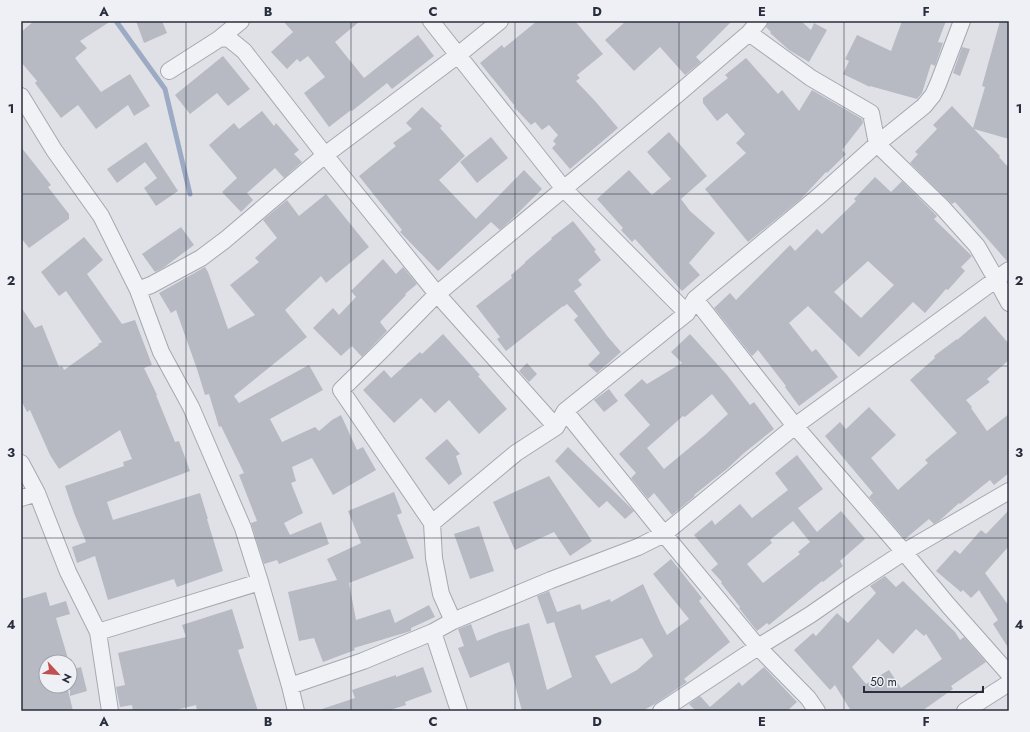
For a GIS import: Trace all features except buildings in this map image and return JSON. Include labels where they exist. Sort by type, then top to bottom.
[{"type":"street","points":[[169,71],[219,39],[241,21]]},
{"type":"street","points":[[431,21],[564,189],[687,313]]},
{"type":"street","points":[[138,290],[151,285],[201,258],[225,240],[325,155],[458,55],[500,21]]},
{"type":"street","points":[[432,523],[516,453],[556,427],[565,411],[687,313],[695,299],[819,196],[877,144],[924,106],[933,95],[962,21]]},
{"type":"street","points":[[453,621],[442,594],[434,558],[432,523],[341,390],[437,294],[679,93],[754,27],[810,78],[871,113],[877,144],[942,207],[1003,274],[1009,304]]},
{"type":"street","points":[[219,39],[228,38],[244,51],[325,155],[437,294],[556,427]]},
{"type":"street","points":[[21,96],[54,150],[101,216],[138,290],[161,352],[191,407],[243,528],[260,582],[296,711]]},
{"type":"street","points":[[290,686],[363,661],[551,580],[638,547],[664,534],[795,426],[1003,274]]},
{"type":"street","points":[[695,299],[795,426],[1009,674]]},
{"type":"street","points":[[565,411],[664,534],[758,647],[808,698],[817,711]]},
{"type":"street","points":[[21,463],[37,493],[68,572],[98,632],[110,711]]},
{"type":"street","points":[[661,711],[758,647],[810,615],[848,588],[904,552],[1009,491]]},
{"type":"street","points":[[21,498],[37,493]]},
{"type":"street","points":[[98,632],[260,582]]},
{"type":"street","points":[[433,632],[459,711]]},
{"type":"street","points":[[965,711],[1009,683]]},
{"type":"waterway","points":[[116,21],[165,89],[190,194]]}]
